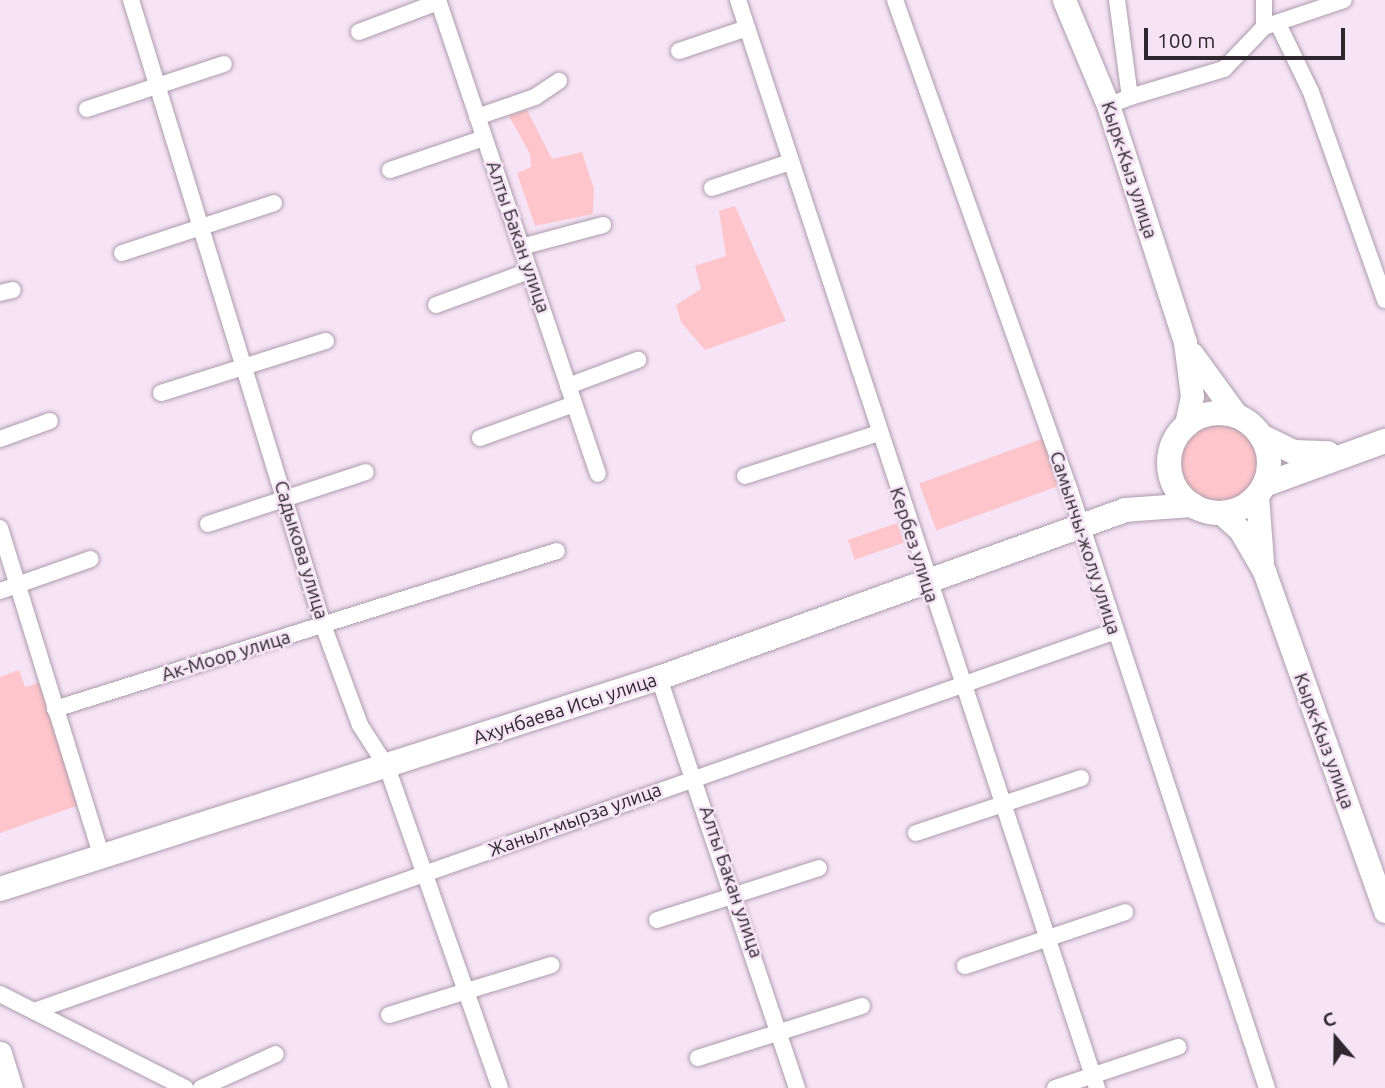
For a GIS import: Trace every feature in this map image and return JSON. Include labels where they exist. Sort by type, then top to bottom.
[{"type":"main road","points":[[1359,448],[1294,452],[1261,436],[1237,416],[1215,413],[1186,425],[1173,444],[1170,467],[1177,489],[1192,505],[1220,512],[1260,490],[1359,448],[1385,441]]},
{"type":"main road","points":[[1260,490],[1269,458],[1261,436]]},
{"type":"main road","name":"Ахунбаева Исы улица","points":[[1125,510],[1170,467]]},
{"type":"main road","name":"Ахунбаева Исы улица","points":[[0,890],[387,768],[659,678],[1125,510],[1192,505]]},
{"type":"street","name":"Садыкова улица","points":[[131,0],[160,87],[323,625],[360,725],[387,768],[500,1088]]},
{"type":"street","name":"Кербез улица","points":[[738,0],[1000,805],[1095,1082]]},
{"type":"street","name":"Самынчы-жолу улица","points":[[895,0],[1080,525],[1113,632],[1267,1088]]},
{"type":"street","name":"Кырк-Кыз улица","points":[[1064,0],[1108,105],[1185,342],[1192,382],[1186,425]]},
{"type":"street","points":[[1117,0],[1130,97]]},
{"type":"street","points":[[1264,0],[1272,27],[1311,92],[1385,300]]},
{"type":"street","points":[[1108,105],[1224,69],[1272,27],[1343,0]]},
{"type":"street","points":[[359,32],[438,1]]},
{"type":"street","name":"Алты Бакан улица","points":[[438,1],[598,474]]},
{"type":"street","points":[[679,51],[747,28]]},
{"type":"street","points":[[87,108],[160,87],[224,64]]},
{"type":"street","points":[[477,117],[535,97],[559,81]]},
{"type":"street","points":[[390,170],[484,138]]},
{"type":"street","points":[[712,188],[790,162]]},
{"type":"street","points":[[122,253],[274,203]]},
{"type":"street","points":[[521,247],[603,225]]},
{"type":"street","points":[[436,305],[529,271]]},
{"type":"street","points":[[161,393],[326,341]]},
{"type":"street","name":"Кырк-Кыз улица","points":[[1185,342],[1237,416]]},
{"type":"street","points":[[568,386],[638,360]]},
{"type":"street","points":[[480,438],[574,404]]},
{"type":"street","points":[[0,439],[50,421]]},
{"type":"street","points":[[745,476],[879,433]]},
{"type":"street","points":[[208,524],[366,472]]},
{"type":"street","name":"Кырк-Кыз улица","points":[[1260,490],[1264,571]]},
{"type":"street","name":"Кырк-Кыз улица","points":[[1220,512],[1240,530],[1264,571],[1385,911]]},
{"type":"street","points":[[0,528],[102,857]]},
{"type":"street","name":"Ак-Моор улица","points":[[55,709],[557,551]]},
{"type":"street","points":[[0,591],[91,559]]},
{"type":"street","name":"Жаныл-мырза улица","points":[[37,1010],[1113,632]]},
{"type":"street","name":"Алты Бакан улица","points":[[659,678],[735,896],[797,1088]]},
{"type":"street","points":[[915,833],[1082,778]]},
{"type":"street","points":[[657,920],[820,868]]},
{"type":"street","points":[[965,966],[1125,912]]},
{"type":"street","points":[[389,1015],[466,989],[552,965]]},
{"type":"street","points":[[0,994],[37,1010],[185,1088]]},
{"type":"street","points":[[698,1058],[862,1006]]},
{"type":"street","points":[[1055,1088],[1095,1082],[1178,1047]]},
{"type":"street","points":[[0,1054],[11,1088]]},
{"type":"street","points":[[201,1088],[276,1054]]},
{"type":"shaded area","points":[[527,110],[552,159],[582,152],[594,189],[593,214],[535,226],[517,173],[531,167],[530,154],[509,116]]},
{"type":"shaded area","points":[[735,206],[786,321],[705,350],[681,322],[676,305],[701,289],[695,266],[726,256],[719,211]]},
{"type":"shaded area","points":[[1219,422],[1234,425],[1247,434],[1256,447],[1259,462],[1256,477],[1247,490],[1234,499],[1219,502],[1204,499],[1191,490],[1182,477],[1179,462],[1182,447],[1191,434],[1204,425]]},
{"type":"shaded area","points":[[1047,437],[1064,484],[936,530],[919,484]]},
{"type":"shaded area","points":[[897,523],[904,543],[855,560],[848,540]]},
{"type":"shaded area","points":[[19,670],[25,687],[39,683],[79,805],[0,833],[0,677]]}]
